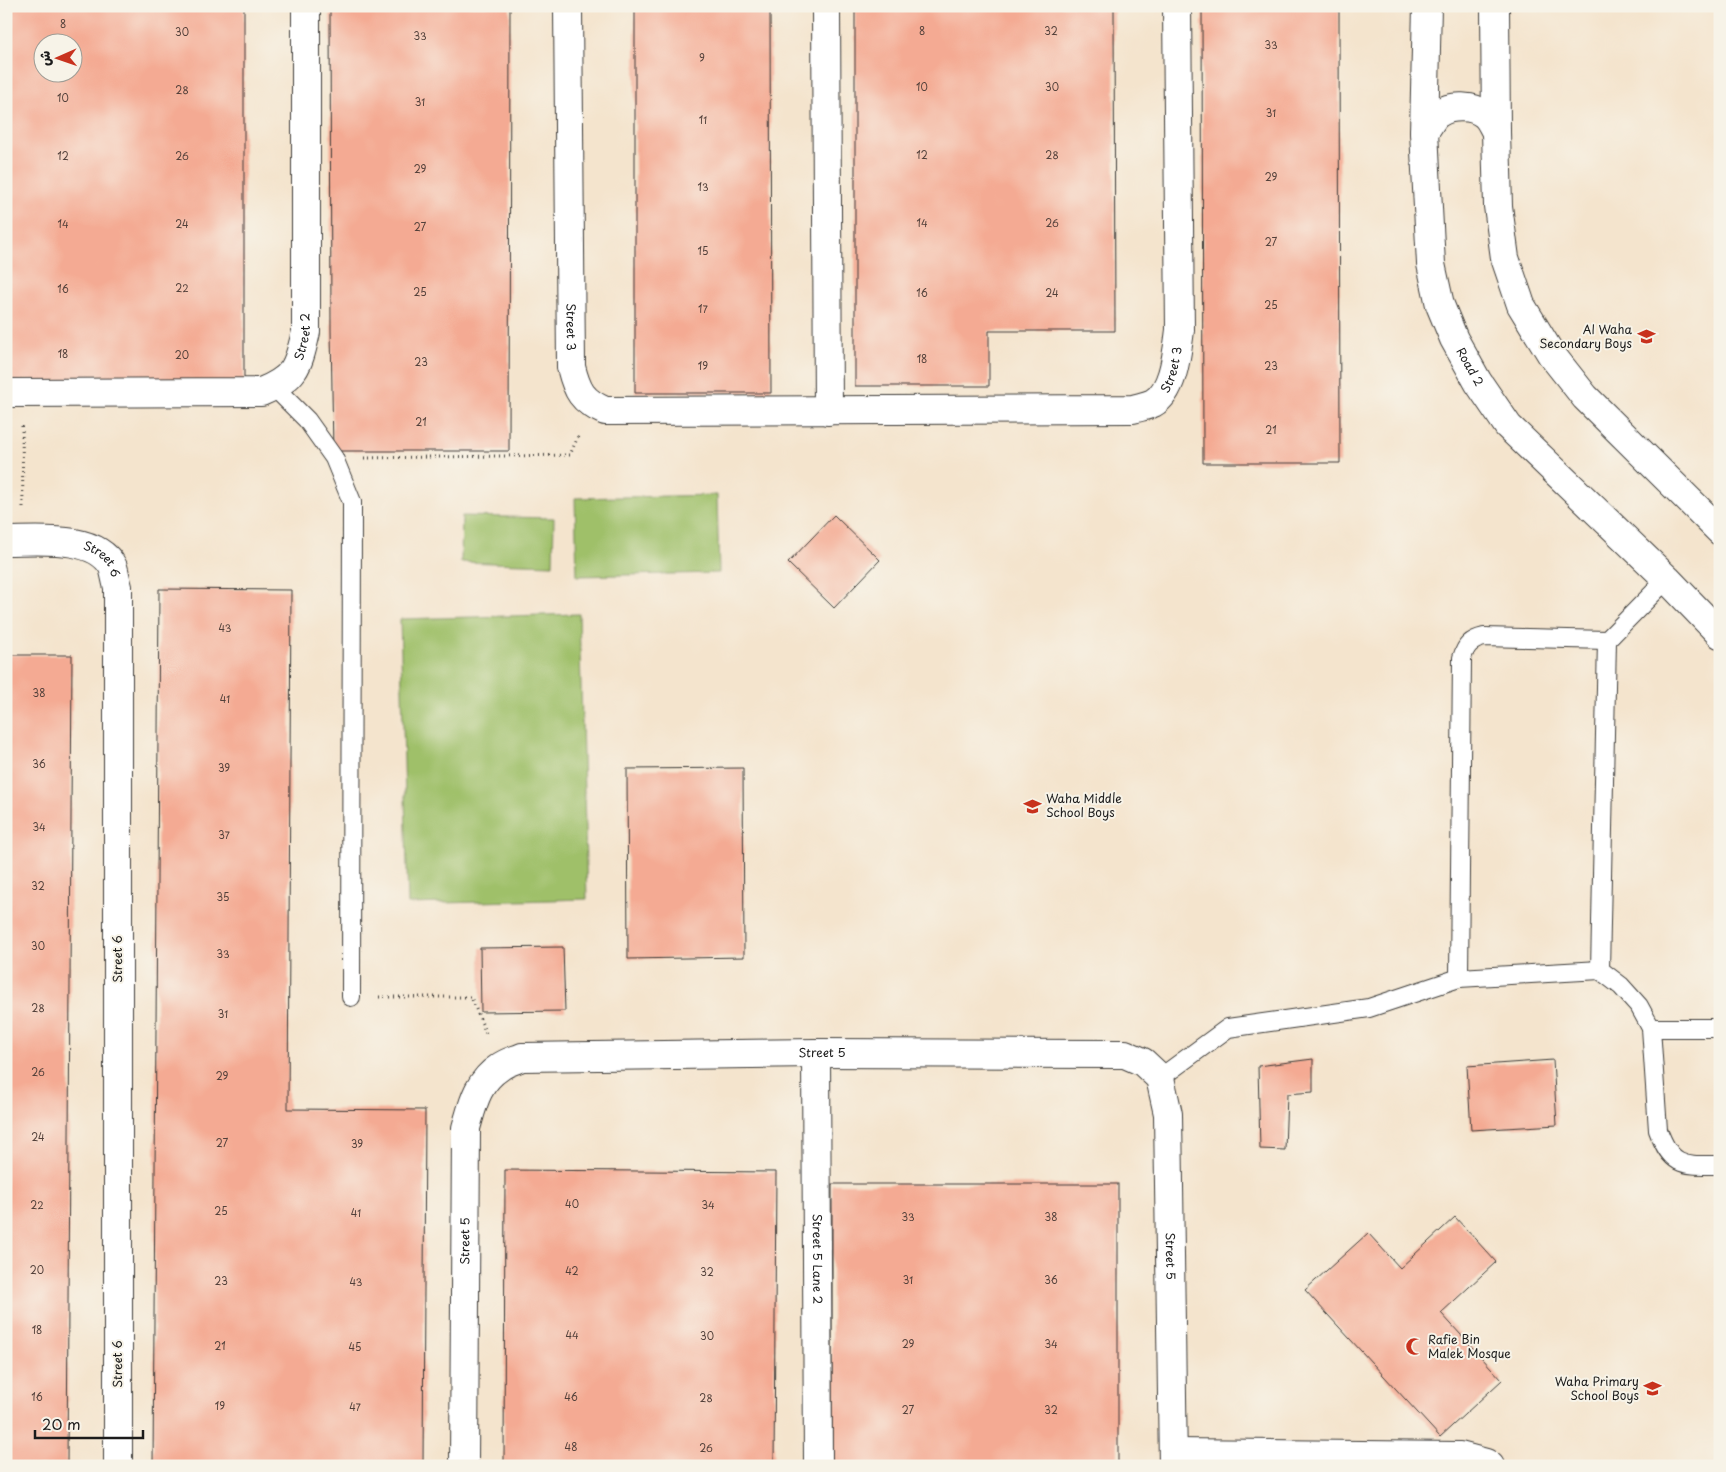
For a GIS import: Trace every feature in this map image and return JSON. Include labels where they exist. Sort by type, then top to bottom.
[{"type":"street","name":"Street 2","points":[[14,393],[261,392],[274,387],[286,379],[295,369],[306,332],[306,6]]},
{"type":"street","name":"Street 3","points":[[568,6],[571,367],[575,383],[582,396],[591,404],[605,411],[1133,409],[1153,403],[1167,388],[1175,362],[1180,330],[1177,6]]},
{"type":"street","points":[[826,6],[828,411]]},
{"type":"street","name":"Road 2","points":[[1427,6],[1424,132],[1431,264],[1440,305],[1454,339],[1478,382],[1508,426],[1667,579],[1720,634]]},
{"type":"street","points":[[1495,6],[1498,206],[1505,258],[1521,305],[1551,354],[1585,397],[1720,531]]},
{"type":"street","points":[[1424,132],[1438,113],[1450,108],[1461,107],[1472,108],[1485,115],[1496,132]]},
{"type":"street","name":"Street 6","points":[[15,541],[82,544],[101,555],[112,567],[118,586],[118,1466]]},
{"type":"street","name":"Street 5","points":[[464,1466],[466,1128],[476,1093],[486,1078],[500,1066],[522,1057],[816,1053],[1125,1054],[1144,1062],[1160,1078],[1168,1114],[1173,1459]]},
{"type":"street","name":"Street 5 Lane 2","points":[[816,1053],[818,1466]]},
{"type":"street","points":[[1173,1459],[1460,1456],[1486,1463],[1490,1466]]},
{"type":"lane","points":[[274,387],[307,420],[334,458],[352,502],[351,997]]},
{"type":"lane","points":[[1600,970],[1607,640],[1667,579]]},
{"type":"lane","points":[[1459,978],[1462,658],[1466,647],[1473,639],[1484,637],[1607,640]]},
{"type":"lane","points":[[1160,1078],[1228,1028],[1369,1008],[1459,978],[1600,970],[1621,986],[1638,1006],[1651,1028],[1658,1130],[1662,1141],[1669,1151],[1685,1165],[1720,1165]]},
{"type":"lane","points":[[1651,1028],[1720,1028]]},
{"type":"path","points":[[14,393],[15,541]]},
{"type":"path","points":[[334,458],[570,455],[591,404]]},
{"type":"path","points":[[351,997],[471,997],[500,1066]]},
{"type":"green space","points":[[717,495],[719,573],[577,576],[575,498]]},
{"type":"green space","points":[[462,516],[554,518],[553,565],[461,562]]},
{"type":"green space","points":[[579,614],[587,899],[408,904],[400,619]]},
{"type":"building","points":[[6,6],[244,6],[244,390],[6,388]]},
{"type":"building","points":[[330,6],[510,6],[509,451],[333,451]]},
{"type":"building","points":[[635,6],[770,6],[771,393],[635,393]]},
{"type":"building","points":[[855,6],[1114,6],[1115,331],[989,331],[989,386],[855,386]]},
{"type":"building","points":[[1202,6],[1339,6],[1340,463],[1203,463]]},
{"type":"building","points":[[834,515],[880,560],[834,608],[788,563]]},
{"type":"building","points":[[159,589],[291,590],[288,1109],[425,1110],[423,1466],[153,1466]]},
{"type":"building","points":[[6,655],[72,655],[67,1466],[6,1466]]},
{"type":"building","points":[[743,768],[744,957],[628,959],[627,769]]},
{"type":"building","points":[[563,947],[565,1011],[481,1012],[480,948]]},
{"type":"building","points":[[1313,1059],[1313,1092],[1287,1094],[1285,1150],[1260,1149],[1258,1066]]},
{"type":"building","points":[[1553,1060],[1557,1125],[1471,1130],[1467,1066]]},
{"type":"building","points":[[505,1170],[776,1172],[774,1466],[504,1466]]},
{"type":"building","points":[[832,1184],[1118,1184],[1118,1466],[832,1466]]},
{"type":"building","name":"Rafie Bin Malek Mosque","points":[[1455,1217],[1496,1262],[1441,1313],[1502,1380],[1440,1437],[1305,1290],[1368,1233],[1400,1268]]},
{"type":"place","name":"Al Waha Secondary Boys","points":[[1646,337]]},
{"type":"place","name":"Waha Middle School Boys","points":[[1032,806]]},
{"type":"place","name":"Rafie Bin Malek Mosque","points":[[1414,1347]]},
{"type":"place","name":"Waha Primary School Boys","points":[[1653,1389]]}]
